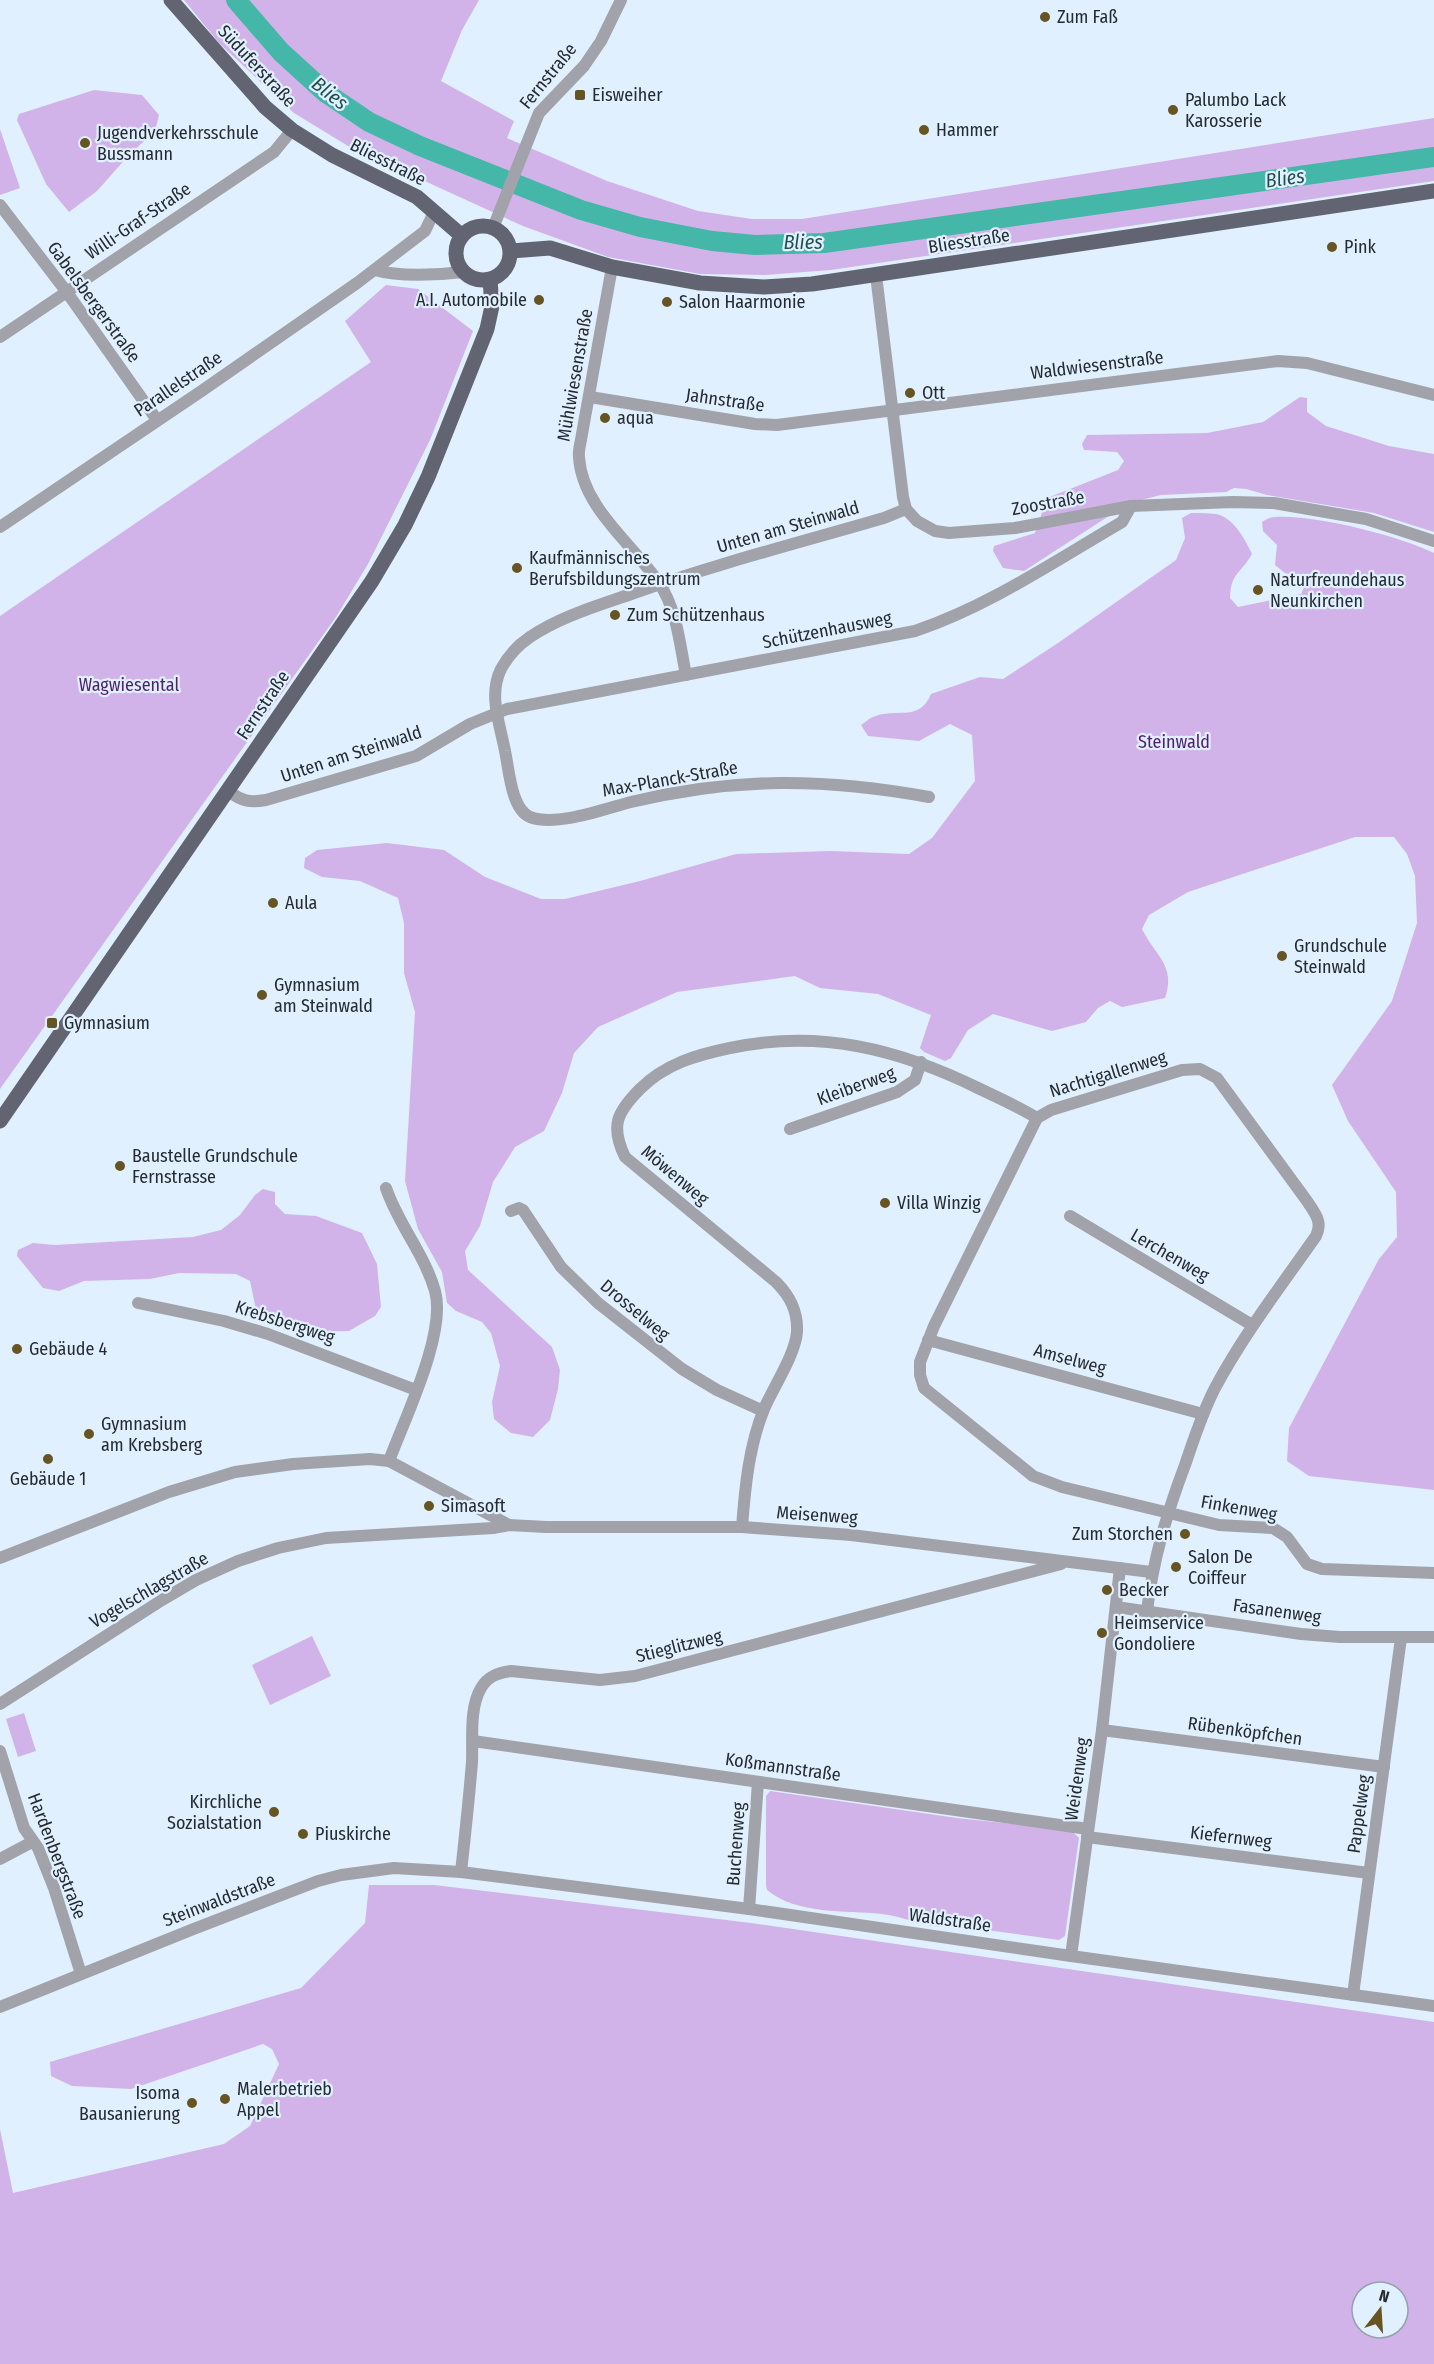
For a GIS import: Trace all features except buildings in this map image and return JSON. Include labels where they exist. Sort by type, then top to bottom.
[{"type":"main road","name":"Süduferstraße","points":[[171,0],[265,107],[292,130]]},
{"type":"main road","name":"Bliesstraße","points":[[292,130],[332,155],[417,197],[462,236]]},
{"type":"main road","name":"Bliesstraße","points":[[511,251],[550,248],[612,267],[700,283],[764,287],[812,284],[1434,191]]},
{"type":"main road","points":[[477,227],[493,228],[508,240],[511,251],[508,266],[503,273],[490,280],[478,280],[463,272],[456,254],[462,236],[477,227]]},
{"type":"main road","name":"Fernstraße","points":[[0,1121],[372,581],[405,525],[428,477],[487,329],[492,306],[490,280]]},
{"type":"street","name":"Fernstraße","points":[[493,228],[539,113],[584,66],[601,41],[621,0]]},
{"type":"street","name":"Willi-Graf-Straße","points":[[0,337],[274,152],[292,130]]},
{"type":"street","name":"Gabelsbergerstraße","points":[[0,205],[66,291],[157,420]]},
{"type":"street","name":"Parallelstraße","points":[[0,527],[375,270],[425,231],[434,212]]},
{"type":"street","name":"Mühlwiesenstraße","points":[[612,267],[579,456],[583,479],[598,507],[660,584],[673,617],[686,675]]},
{"type":"street","points":[[375,270],[437,275],[463,272]]},
{"type":"street","points":[[876,275],[906,509]]},
{"type":"street","name":"Waldwiesenstraße","points":[[892,411],[1278,361],[1307,363],[1434,395]]},
{"type":"street","name":"Jahnstraße","points":[[590,397],[755,424],[777,425],[892,411]]},
{"type":"street","name":"Zoostraße","points":[[906,509],[927,527],[963,534],[1015,528],[1131,506],[1210,502],[1275,503],[1366,519],[1434,541]]},
{"type":"street","name":"Schützenhausweg","points":[[497,712],[870,641],[942,622],[997,595],[1122,522],[1131,506]]},
{"type":"street","name":"Unten am Steinwald","points":[[228,791],[241,801],[250,803],[416,756],[470,724],[497,712],[494,696],[496,683],[506,660],[516,648],[532,636],[584,610],[660,584],[884,518],[906,509]]},
{"type":"street","name":"Max-Planck-Straße","points":[[497,712],[516,804],[530,817],[560,820],[652,797],[718,785],[765,782],[822,782],[872,787],[929,797]]},
{"type":"street","name":"Möwenweg","points":[[742,1527],[744,1493],[751,1455],[763,1411],[793,1347],[797,1332],[796,1312],[788,1295],[776,1282],[625,1157],[615,1134],[623,1110],[652,1077],[699,1054],[752,1043],[796,1040],[835,1042],[865,1047],[921,1062],[1037,1118]]},
{"type":"street","name":"Kleiberweg","points":[[789,1129],[897,1092],[915,1080],[921,1062]]},
{"type":"street","name":"Nachtigallenweg","points":[[1128,1502],[1062,1487],[1033,1476],[924,1388],[920,1375],[920,1362],[928,1340],[1037,1118],[1051,1110],[1182,1070],[1200,1069],[1217,1078],[1307,1201],[1318,1217],[1320,1226],[1316,1236],[1252,1325],[1203,1414],[1168,1512],[1151,1572],[1147,1611]]},
{"type":"street","points":[[386,1188],[435,1292],[438,1317],[434,1341],[389,1461]]},
{"type":"street","name":"Drosselweg","points":[[511,1211],[519,1208],[523,1210],[566,1273],[598,1303],[660,1354],[717,1390],[763,1411]]},
{"type":"street","name":"Lerchenweg","points":[[1070,1216],[1252,1325]]},
{"type":"street","name":"Krebsbergweg","points":[[138,1303],[268,1334],[416,1390]]},
{"type":"street","name":"Amselweg","points":[[928,1340],[1203,1414]]},
{"type":"street","points":[[0,1558],[169,1492],[235,1472],[293,1464],[370,1459],[389,1461],[510,1525]]},
{"type":"street","name":"Finkenweg","points":[[1128,1502],[1230,1526],[1273,1528],[1287,1537],[1307,1564],[1322,1569],[1434,1573]]},
{"type":"street","name":"Meisenweg","points":[[510,1525],[742,1527],[862,1536],[1151,1572]]},
{"type":"street","name":"Vogelschlagstraße","points":[[0,1704],[162,1600],[196,1580],[238,1562],[278,1548],[326,1538],[510,1525]]},
{"type":"street","name":"Stieglitzweg","points":[[461,1872],[475,1707],[480,1689],[489,1678],[499,1672],[511,1671],[600,1680],[635,1676],[1068,1562]]},
{"type":"street","name":"Weidenweg","points":[[1071,1956],[1102,1730],[1120,1568]]},
{"type":"street","name":"Fasanenweg","points":[[1116,1607],[1301,1634],[1401,1638],[1434,1636]]},
{"type":"street","name":"Pappelweg","points":[[1353,1995],[1401,1638]]},
{"type":"street","name":"Rübenköpfchen","points":[[1102,1730],[1384,1767]]},
{"type":"street","name":"Koßmannstraße","points":[[473,1741],[1088,1833]]},
{"type":"street","name":"Hardenbergstraße","points":[[0,1751],[24,1828],[38,1848],[54,1888],[81,1974]]},
{"type":"street","name":"Buchenweg","points":[[749,1909],[758,1782]]},
{"type":"street","name":"Kiefernweg","points":[[1088,1833],[1369,1873]]},
{"type":"street","points":[[0,1859],[32,1842]]},
{"type":"street","name":"Steinwaldstraße","points":[[0,2007],[318,1881],[341,1875],[394,1868],[461,1872]]},
{"type":"street","name":"Waldstraße","points":[[461,1872],[749,1909],[1434,2006]]},
{"type":"green space","points":[[184,0],[479,0],[462,30],[441,81],[514,121],[507,138],[607,181],[698,211],[752,219],[802,219],[1434,118],[1434,181],[831,270],[765,275],[700,274],[608,257],[523,226],[348,146],[294,113],[219,43]]},
{"type":"green space","name":"Jugendverkehrsschule Bussmann","points":[[94,90],[142,95],[159,115],[155,131],[128,156],[97,191],[69,212],[46,184],[17,120],[19,114]]},
{"type":"green space","points":[[0,129],[20,188],[0,195]]},
{"type":"green space","name":"Wagwiesental","points":[[386,285],[418,289],[473,331],[430,440],[368,564],[336,617],[0,1089],[0,616],[371,362],[345,321]]},
{"type":"green space","points":[[1300,397],[1307,398],[1307,412],[1326,426],[1389,446],[1434,454],[1434,532],[1374,513],[1234,488],[1226,492],[1161,495],[1129,503],[1024,571],[1003,568],[993,551],[994,546],[1035,533],[1047,498],[1118,470],[1124,461],[1117,452],[1084,450],[1082,444],[1087,435],[1207,433],[1263,422]]},
{"type":"green space","name":"Steinwald","points":[[1191,513],[1213,514],[1228,519],[1238,530],[1252,554],[1232,583],[1230,598],[1238,607],[1301,594],[1304,587],[1301,577],[1285,573],[1275,565],[1277,545],[1263,531],[1262,522],[1271,518],[1291,517],[1333,523],[1379,533],[1434,553],[1434,1490],[1309,1476],[1287,1461],[1289,1428],[1379,1259],[1397,1237],[1396,1192],[1348,1121],[1332,1085],[1392,1001],[1417,923],[1415,876],[1407,854],[1394,837],[1355,837],[1188,892],[1149,915],[1142,929],[1166,969],[1168,987],[1165,998],[1122,1007],[1110,1001],[1098,1008],[1086,1022],[1052,1031],[993,1014],[968,1030],[951,1058],[945,1061],[920,1048],[931,1015],[878,994],[820,988],[795,976],[677,992],[598,1027],[574,1053],[562,1093],[544,1131],[515,1147],[493,1182],[480,1226],[465,1251],[468,1270],[552,1347],[560,1370],[550,1420],[533,1437],[511,1433],[494,1419],[492,1402],[500,1366],[491,1333],[482,1322],[456,1311],[447,1303],[442,1272],[418,1229],[405,1181],[415,1012],[404,973],[404,923],[398,898],[360,881],[322,877],[304,868],[305,858],[317,850],[387,843],[444,850],[485,877],[541,899],[565,899],[736,854],[830,851],[909,854],[932,838],[975,781],[972,735],[950,724],[919,741],[868,736],[861,725],[881,714],[913,711],[926,703],[931,694],[980,677],[1003,679],[1176,560],[1185,538],[1182,518]]},
{"type":"green space","points":[[263,1189],[275,1192],[275,1204],[285,1214],[316,1216],[362,1233],[377,1264],[381,1307],[375,1316],[349,1331],[306,1332],[258,1319],[250,1281],[236,1274],[179,1273],[150,1279],[84,1281],[59,1291],[43,1288],[17,1256],[18,1250],[33,1243],[55,1245],[193,1237],[221,1230],[240,1215],[255,1195]]},
{"type":"green space","points":[[312,1636],[331,1676],[270,1705],[252,1665]]},
{"type":"green space","points":[[24,1713],[36,1751],[18,1757],[6,1719]]},
{"type":"green space","points":[[770,1791],[957,1818],[1071,1830],[1079,1838],[1065,1936],[1059,1940],[958,1926],[939,1927],[882,1914],[807,1908],[779,1898],[767,1890],[766,1885],[766,1796]]},
{"type":"green space","points":[[369,1885],[434,1885],[751,1923],[1434,2022],[1434,2364],[0,2364],[0,2129],[13,2193],[224,2144],[250,2126],[279,2064],[272,2049],[263,2044],[131,2089],[72,2086],[51,2076],[50,2062],[301,1988],[365,1923]]},
{"type":"waterway","name":"Blies","points":[[236,0],[281,52],[326,93],[369,122],[420,146],[581,210],[640,227],[712,241],[755,245],[824,243],[1434,157]]},
{"type":"place","name":"Zum Faß","points":[[1045,17]]},
{"type":"place","name":"Eisweiher","points":[[580,95]]},
{"type":"place","name":"Palumbo Lack Karosserie","points":[[1173,110]]},
{"type":"place","name":"Hammer","points":[[924,130]]},
{"type":"place","name":"Jugendverkehrsschule Bussmann","points":[[85,143]]},
{"type":"place","name":"Pink","points":[[1332,247]]},
{"type":"place","name":"A.I. Automobile","points":[[539,300]]},
{"type":"place","name":"Salon Haarmonie","points":[[667,302]]},
{"type":"place","name":"Ott","points":[[910,393]]},
{"type":"place","name":"aqua","points":[[605,418]]},
{"type":"place","name":"Kaufmännisches Berufsbildungszentrum","points":[[517,568]]},
{"type":"place","name":"Naturfreundehaus Neunkirchen","points":[[1258,590]]},
{"type":"place","name":"Zum Schützenhaus","points":[[615,615]]},
{"type":"place","name":"Aula","points":[[273,903]]},
{"type":"place","name":"Grundschule Steinwald","points":[[1282,956]]},
{"type":"place","name":"Gymnasium am Steinwald","points":[[262,995]]},
{"type":"place","name":"Gymnasium","points":[[52,1023]]},
{"type":"place","name":"Baustelle Grundschule Fernstrasse","points":[[120,1166]]},
{"type":"place","name":"Villa Winzig","points":[[885,1203]]},
{"type":"place","name":"Gebäude 4","points":[[17,1349]]},
{"type":"place","name":"Gymnasium am Krebsberg","points":[[89,1434]]},
{"type":"place","name":"Gebäude 1","points":[[48,1459]]},
{"type":"place","name":"Simasoft","points":[[429,1506]]},
{"type":"place","name":"Zum Storchen","points":[[1185,1534]]},
{"type":"place","name":"Salon De Coiffeur","points":[[1176,1567]]},
{"type":"place","name":"Becker","points":[[1107,1590]]},
{"type":"place","name":"Heimservice Gondoliere","points":[[1102,1633]]},
{"type":"place","name":"Kirchliche Sozialstation","points":[[274,1812]]},
{"type":"place","name":"Piuskirche","points":[[303,1834]]},
{"type":"place","name":"Malerbetrieb Appel","points":[[225,2099]]},
{"type":"place","name":"Isoma Bausanierung","points":[[192,2103]]}]
